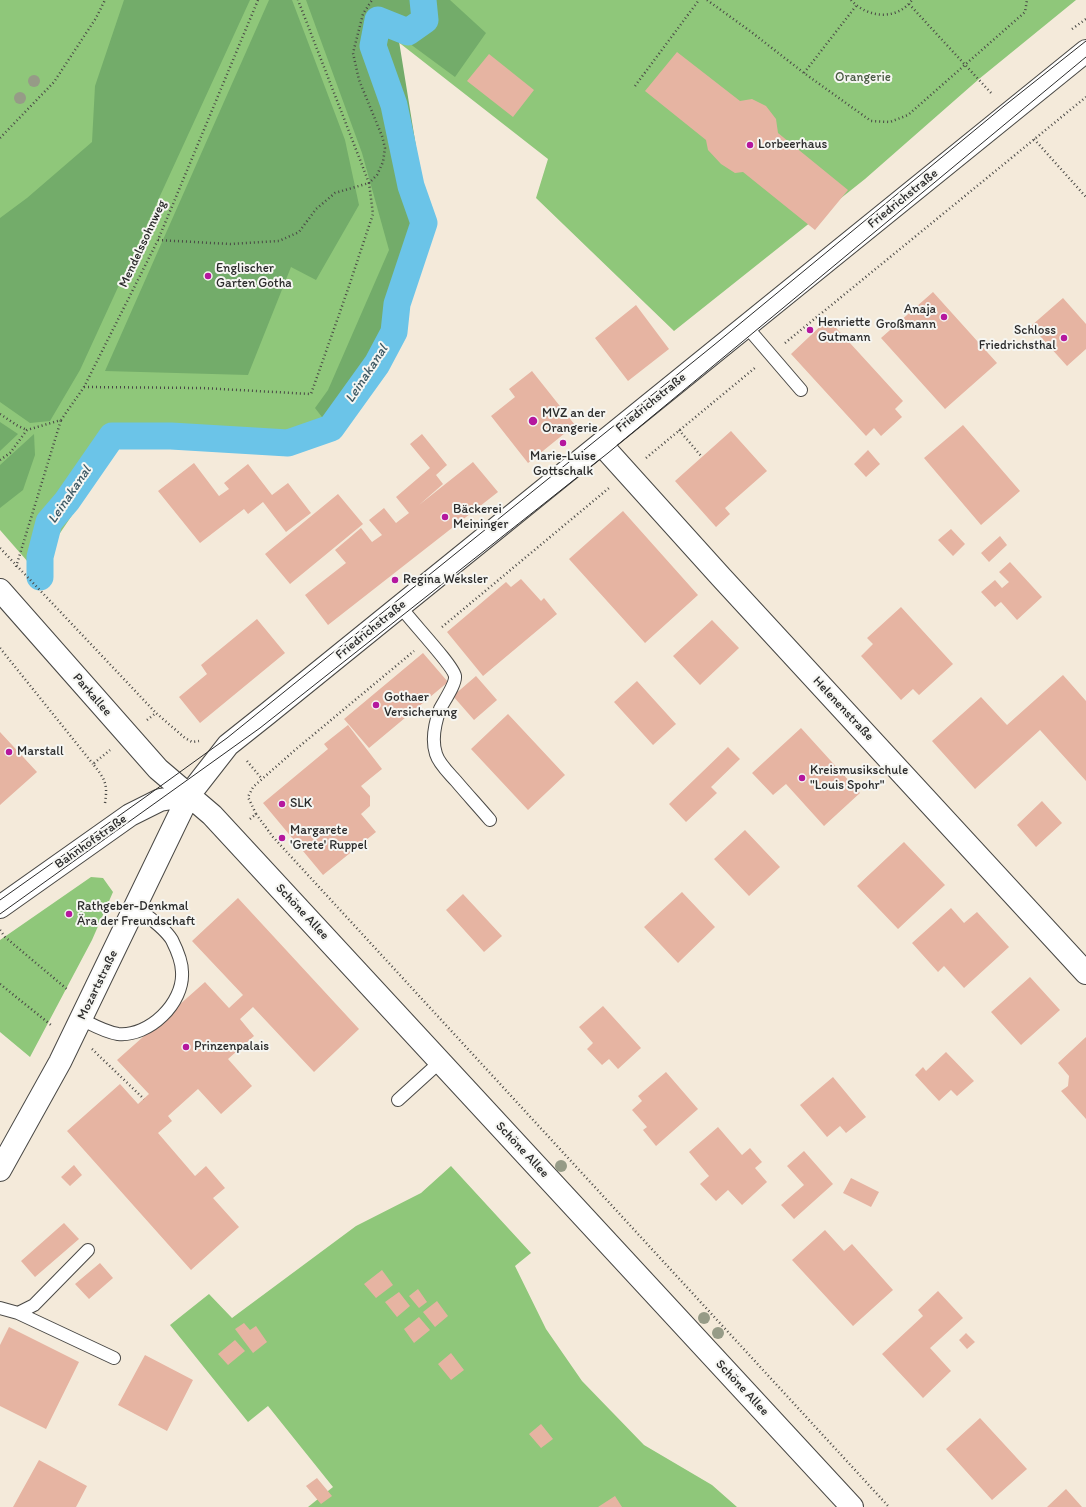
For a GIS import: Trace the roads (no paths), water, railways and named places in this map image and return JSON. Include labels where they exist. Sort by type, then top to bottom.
[{"type":"street","name":"Friedrichstraße","points":[[189,796],[228,744],[1086,51]]},
{"type":"street","name":"Helenenstraße","points":[[601,444],[721,578],[1086,973]]},
{"type":"street","name":"Parkallee","points":[[0,590],[158,769],[189,796]]},
{"type":"street","name":"Schöne Allee","points":[[189,796],[212,815],[232,836],[852,1507]]},
{"type":"street","name":"Bahnhofstraße","points":[[0,907],[130,814],[160,800],[189,796]]},
{"type":"street","name":"Mozartstraße","points":[[0,1170],[60,1062],[189,796]]},
{"type":"lane","points":[[746,326],[801,390]]},
{"type":"lane","points":[[400,606],[452,668],[455,677],[454,683],[444,701],[436,721],[433,736],[436,755],[443,766],[490,820]]},
{"type":"lane","points":[[78,1026],[119,1034],[136,1032],[156,1021],[178,994],[182,972],[180,960],[171,939],[162,928],[136,907]]},
{"type":"lane","points":[[398,1100],[441,1061]]},
{"type":"lane","points":[[18,1313],[34,1305],[88,1250]]},
{"type":"lane","points":[[0,1308],[18,1313],[114,1358]]},
{"type":"waterway","name":"Leinakanal","points":[[40,577],[40,557],[49,522],[67,501],[112,436],[171,436],[288,443],[331,428],[377,364],[394,332],[397,304],[424,223],[411,186],[394,105],[373,46],[378,20],[408,32],[425,20],[423,0]]},
{"type":"tram line","points":[[0,900],[227,738],[714,345],[1004,106],[1086,41]]},
{"type":"tram line","points":[[0,914],[260,728],[608,453],[1086,57]]},
{"type":"place","name":"Lorbeerhaus","points":[[750,145]]},
{"type":"place","name":"Englischer Garten Gotha","points":[[208,276]]},
{"type":"place","name":"Anaja Großmann","points":[[944,317]]},
{"type":"place","name":"Henriette Gutmann","points":[[810,330]]},
{"type":"place","name":"Schloss Friedrichsthal","points":[[1064,338]]},
{"type":"place","name":"MVZ an der Orangerie","points":[[533,421]]},
{"type":"place","name":"Marie-Luise Gottschalk","points":[[563,443]]},
{"type":"place","name":"Bäckerei Meininger","points":[[445,517]]},
{"type":"place","name":"Regina Weksler","points":[[395,580]]},
{"type":"place","name":"Gothaer Versicherung","points":[[376,705]]},
{"type":"place","name":"Marstall","points":[[9,752]]},
{"type":"place","name":"Kreismusikschule \"Louis Spohr\"","points":[[802,778]]},
{"type":"place","name":"SLK","points":[[282,804]]},
{"type":"place","name":"Margarete 'Grete' Ruppel","points":[[282,838]]},
{"type":"place","name":"Rathgeber-Denkmal Ära der Freundschaft","points":[[69,914]]},
{"type":"place","name":"Prinzenpalais","points":[[186,1047]]},
{"type":"park label","name":"Orangerie","points":[[863,78]]}]
